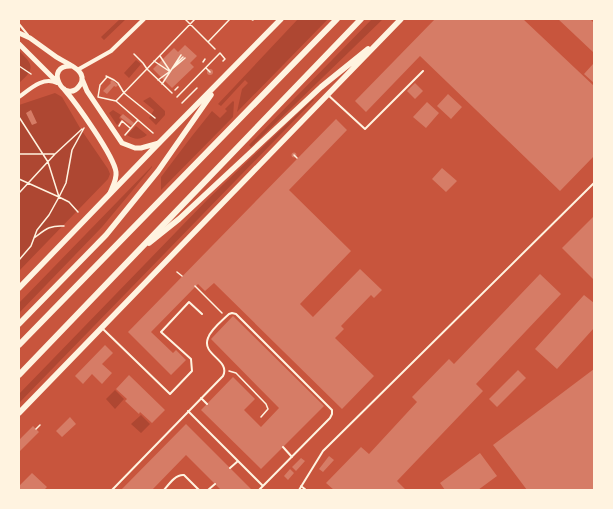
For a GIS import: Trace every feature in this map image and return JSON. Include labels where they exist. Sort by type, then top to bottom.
[{"type":"main road","points":[[19,288],[281,19]]},
{"type":"main road","points":[[19,345],[337,19]]},
{"type":"main road","points":[[19,375],[361,19]]},
{"type":"main road","points":[[19,413],[401,19]]},
{"type":"main road","points":[[131,257],[178,219],[321,87],[387,33]]},
{"type":"main road","points":[[19,324],[106,235],[158,171],[218,83]]},
{"type":"street","points":[[79,70],[111,51],[144,19]]},
{"type":"street","points":[[19,33],[30,38],[55,56],[79,70],[86,91],[122,143],[128,146],[141,148],[159,143]]},
{"type":"street","points":[[19,44],[64,89],[79,108],[114,165],[115,180],[110,194]]},
{"type":"street","points":[[58,83],[57,77],[60,70],[64,67],[72,66]]},
{"type":"street","points":[[64,89],[75,89],[79,86],[82,79]]},
{"type":"street","points":[[19,97],[38,83],[50,81],[58,83]]},
{"type":"lane","points":[[19,24],[30,38]]},
{"type":"lane","points":[[327,95],[365,130],[423,71]]},
{"type":"lane","points":[[299,490],[323,451],[594,183]]},
{"type":"lane","points":[[101,328],[170,394],[192,371],[191,359],[161,332],[189,302],[202,314]]},
{"type":"lane","points":[[112,490],[223,376],[225,370],[224,366],[208,349],[207,342],[211,333],[231,313],[236,314],[332,410],[330,418],[259,490]]},
{"type":"lane","points":[[201,398],[207,404]]},
{"type":"lane","points":[[188,411],[263,486]]},
{"type":"lane","points":[[283,447],[292,457]]},
{"type":"lane","points":[[230,468],[238,461]]},
{"type":"lane","points":[[164,490],[177,476],[184,475],[199,490]]},
{"type":"lane","points":[[208,490],[215,484]]},
{"type":"lane","points":[[301,486],[306,490]]},
{"type":"path","points":[[185,19],[215,49]]},
{"type":"path","points":[[116,101],[195,19]]},
{"type":"path","points":[[208,42],[230,19]]},
{"type":"path","points":[[177,98],[220,53],[225,59],[223,61]]},
{"type":"path","points":[[134,54],[172,93]]},
{"type":"path","points":[[160,56],[170,71]]},
{"type":"path","points":[[158,80],[170,71],[183,57],[170,71],[162,84]]},
{"type":"path","points":[[154,61],[170,71]]},
{"type":"path","points":[[19,66],[31,74]]},
{"type":"path","points":[[206,68],[210,72]]},
{"type":"path","points":[[153,133],[116,101],[98,97],[100,86],[106,77],[118,83],[124,93],[155,118]]},
{"type":"path","points":[[175,90],[178,87]]},
{"type":"path","points":[[182,103],[197,88]]},
{"type":"path","points":[[19,117],[48,162],[59,197]]},
{"type":"path","points":[[125,135],[138,120]]},
{"type":"path","points":[[117,127],[122,122],[131,128]]},
{"type":"path","points":[[19,194],[55,154],[84,128],[72,150],[66,183],[48,215],[37,230],[30,246],[19,260]]},
{"type":"path","points":[[19,154],[55,154]]},
{"type":"path","points":[[294,155],[297,158]]},
{"type":"path","points":[[19,179],[69,202],[78,212]]},
{"type":"path","points":[[34,238],[48,228],[64,226]]},
{"type":"path","points":[[177,272],[182,276]]},
{"type":"path","points":[[195,286],[226,317]]},
{"type":"path","points":[[225,370],[236,373],[266,404],[268,409],[261,417]]},
{"type":"path","points":[[36,429],[40,425]]},
{"type":"shaded area","points":[[120,19],[126,19],[104,40],[101,37]]},
{"type":"shaded area","points":[[298,19],[328,19],[237,112],[242,89],[248,83],[245,80],[221,106],[218,104]]},
{"type":"shaded area","points":[[372,19],[383,19],[251,147],[249,145]]},
{"type":"shaded area","points":[[19,51],[28,60],[31,67],[28,74],[19,83]]},
{"type":"shaded area","points":[[136,60],[141,64],[129,78],[124,73]]},
{"type":"shaded area","points":[[55,93],[62,97],[110,174],[108,179],[19,271],[19,105]]},
{"type":"shaded area","points":[[150,97],[165,111],[165,115],[156,125],[149,118],[154,110],[143,101]]},
{"type":"shaded area","points":[[313,99],[314,100],[19,403],[19,394],[208,199]]},
{"type":"shaded area","points":[[233,101],[233,117],[161,190],[161,177],[212,111],[220,118],[227,111],[225,109]]},
{"type":"shaded area","points":[[113,110],[121,115],[119,118],[121,120],[117,125],[109,113]]},
{"type":"shaded area","points":[[136,126],[147,135],[137,139],[127,135]]},
{"type":"shaded area","points":[[152,166],[102,227],[19,313],[19,303]]},
{"type":"shaded area","points":[[115,390],[124,399],[115,409],[106,399]]},
{"type":"shaded area","points":[[141,415],[150,424],[141,433],[131,424]]},
{"type":"building","points":[[435,19],[523,19],[594,86],[594,156],[560,191],[420,56],[366,112],[355,101]]},
{"type":"building","points":[[558,19],[590,19],[594,23],[594,53]]},
{"type":"building","points":[[185,45],[197,56],[190,63],[194,67],[172,88],[153,69],[174,48],[178,52]]},
{"type":"building","points":[[593,64],[594,65],[594,83],[584,74]]},
{"type":"building","points":[[210,69],[213,72],[210,75],[207,72]]},
{"type":"building","points":[[112,80],[118,85],[116,87],[114,86],[107,94],[103,91]]},
{"type":"building","points":[[415,83],[423,91],[415,99],[407,91]]},
{"type":"building","points":[[448,94],[462,107],[451,119],[437,106]]},
{"type":"building","points":[[427,102],[439,113],[426,128],[413,117]]},
{"type":"building","points":[[31,110],[37,123],[32,125],[26,113]]},
{"type":"building","points":[[123,114],[134,123],[132,126],[120,117]]},
{"type":"building","points":[[336,119],[347,130],[289,190],[351,251],[300,304],[313,317],[360,269],[382,290],[374,298],[371,295],[341,326],[344,329],[335,338],[374,376],[342,409],[214,283],[205,291],[198,284],[151,332],[173,353],[176,350],[186,360],[171,375],[128,332]]},
{"type":"building","points":[[294,152],[297,155],[294,158],[291,155]]},
{"type":"building","points":[[442,168],[457,181],[446,192],[432,179]]},
{"type":"building","points":[[594,216],[594,280],[562,248]]},
{"type":"building","points":[[540,274],[561,294],[476,384],[483,391],[397,481],[406,490],[334,490],[326,483],[361,447],[369,454],[417,402],[412,397],[449,359],[454,364]]},
{"type":"building","points":[[584,295],[594,303],[594,328],[557,369],[535,349]]},
{"type":"building","points":[[233,316],[324,406],[261,469],[201,410],[233,377],[255,399],[244,410],[261,427],[279,408],[211,339]]},
{"type":"building","points":[[105,345],[113,353],[102,364],[112,373],[102,384],[92,374],[83,384],[75,376]]},
{"type":"building","points":[[594,369],[594,489],[527,490],[493,445]]},
{"type":"building","points":[[518,370],[526,378],[497,407],[489,399]]},
{"type":"building","points":[[129,375],[165,410],[152,423],[140,412],[139,414],[125,401],[127,399],[116,389]]},
{"type":"building","points":[[70,417],[76,424],[62,437],[56,431]]},
{"type":"building","points":[[186,424],[251,489],[219,490],[220,489],[186,455],[152,490],[121,490]]},
{"type":"building","points":[[33,426],[39,432],[19,452],[19,440]]},
{"type":"building","points":[[480,453],[497,476],[478,490],[445,490],[440,483]]},
{"type":"building","points":[[329,456],[334,460],[323,472],[319,469]]},
{"type":"building","points":[[301,458],[305,461],[296,471],[292,467]]},
{"type":"building","points":[[290,469],[294,473],[288,480],[284,476]]},
{"type":"building","points":[[32,473],[47,487],[44,490],[19,490],[19,486]]}]
